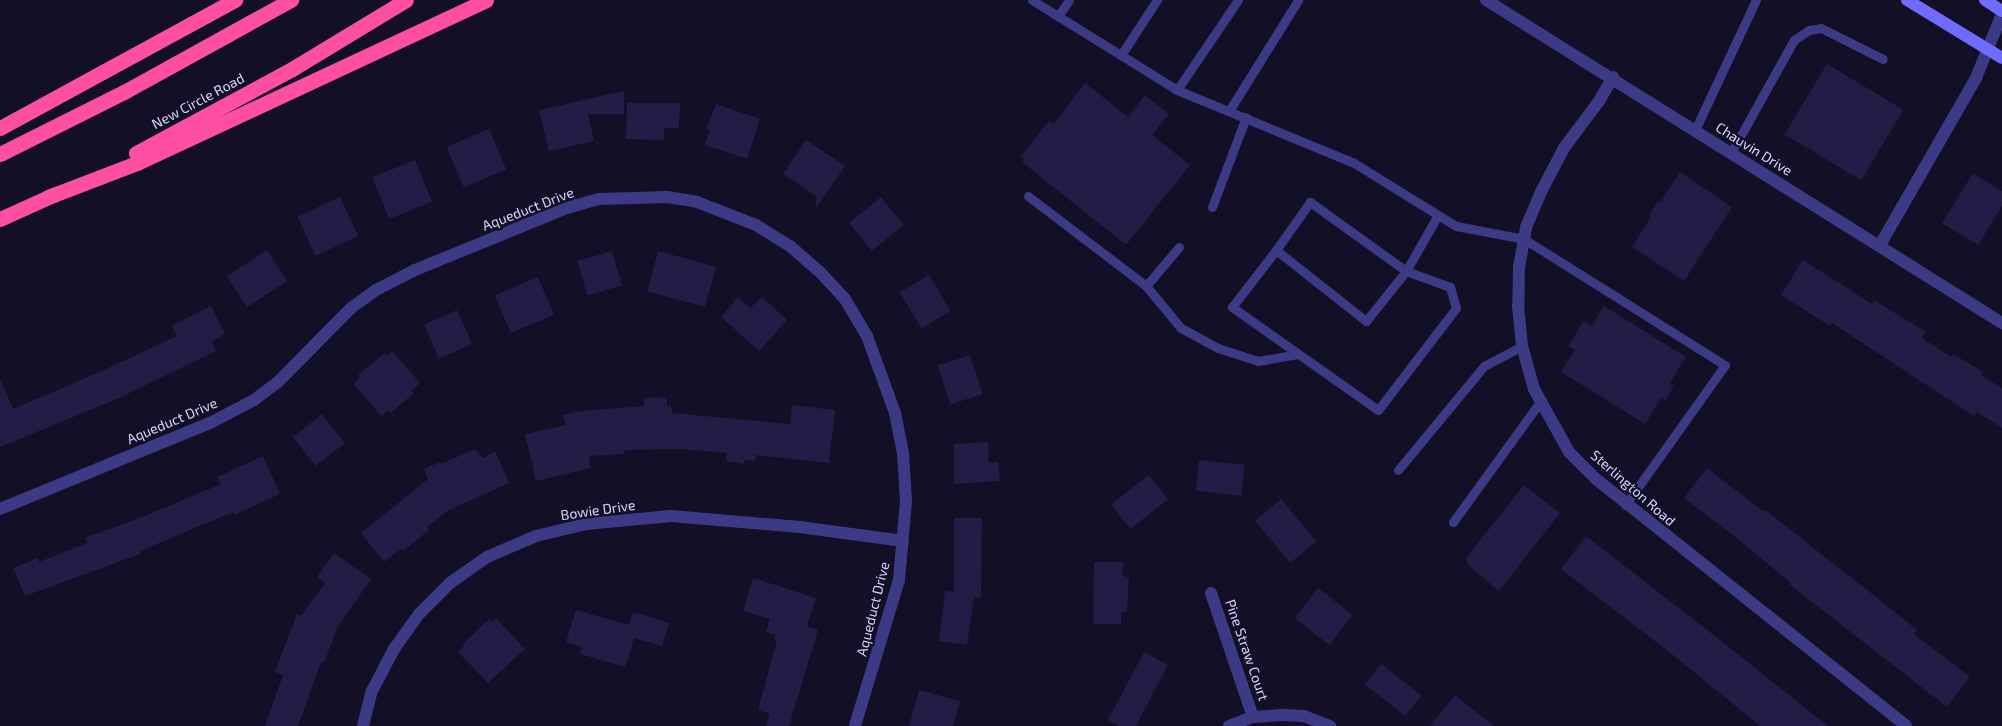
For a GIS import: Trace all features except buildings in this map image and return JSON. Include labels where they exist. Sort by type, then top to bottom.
[{"type":"highway","points":[[0,128],[235,0]]},
{"type":"highway","points":[[0,154],[124,92],[291,0]]},
{"type":"highway","name":"New Circle Road","points":[[0,219],[113,166],[292,69],[406,0]]},
{"type":"highway","points":[[48,197],[154,155],[486,0]]},
{"type":"main road","points":[[1907,0],[2002,58]]},
{"type":"main road","points":[[1986,0],[2002,13]]},
{"type":"street","name":"Chauvin Drive","points":[[1486,0],[1613,77],[2002,323]]},
{"type":"street","points":[[1880,245],[1976,78],[2002,13]]},
{"type":"street","name":"Sterlington Road","points":[[1613,77],[1556,163],[1540,192],[1524,240],[1519,267],[1518,306],[1522,346],[1534,389],[1569,452],[1596,480],[1625,505],[1906,726]]},
{"type":"street","name":"Aqueduct Drive","points":[[0,509],[210,423],[254,400],[278,382],[351,308],[376,290],[414,270],[567,208],[599,200],[667,197],[697,202],[756,225],[790,246],[819,271],[844,299],[867,336],[895,413],[903,453],[906,502],[903,541],[896,589],[855,726]]},
{"type":"street","name":"Bowie Drive","points":[[362,726],[376,683],[394,649],[420,614],[450,583],[487,557],[536,536],[586,524],[671,516],[800,527],[903,541]]},
{"type":"street","name":"Pine Straw Court","points":[[1211,593],[1253,717]]},
{"type":"street","points":[[1230,726],[1253,717],[1304,716],[1330,726]]},
{"type":"lane","points":[[1032,0],[1177,90],[1246,116],[1354,163],[1456,226],[1524,240],[1725,365],[1625,505]]},
{"type":"lane","points":[[1058,16],[1069,0]]},
{"type":"lane","points":[[1121,55],[1156,0]]},
{"type":"lane","points":[[1177,90],[1238,0]]},
{"type":"lane","points":[[1229,111],[1298,0]]},
{"type":"lane","points":[[1695,130],[1756,0]]},
{"type":"lane","points":[[1731,153],[1794,40],[1809,30],[1821,28],[1883,59]]},
{"type":"lane","points":[[1212,207],[1246,116]]},
{"type":"lane","points":[[1028,196],[1146,286],[1180,328],[1218,348],[1258,361],[1297,354]]},
{"type":"lane","points":[[1310,202],[1406,271],[1450,287],[1456,308],[1378,410],[1232,307],[1310,202]]},
{"type":"lane","points":[[1276,250],[1366,321],[1406,271],[1438,214]]},
{"type":"lane","points":[[1146,286],[1179,247]]},
{"type":"lane","points":[[1398,470],[1484,366],[1522,346]]},
{"type":"lane","points":[[1453,522],[1540,402]]}]
